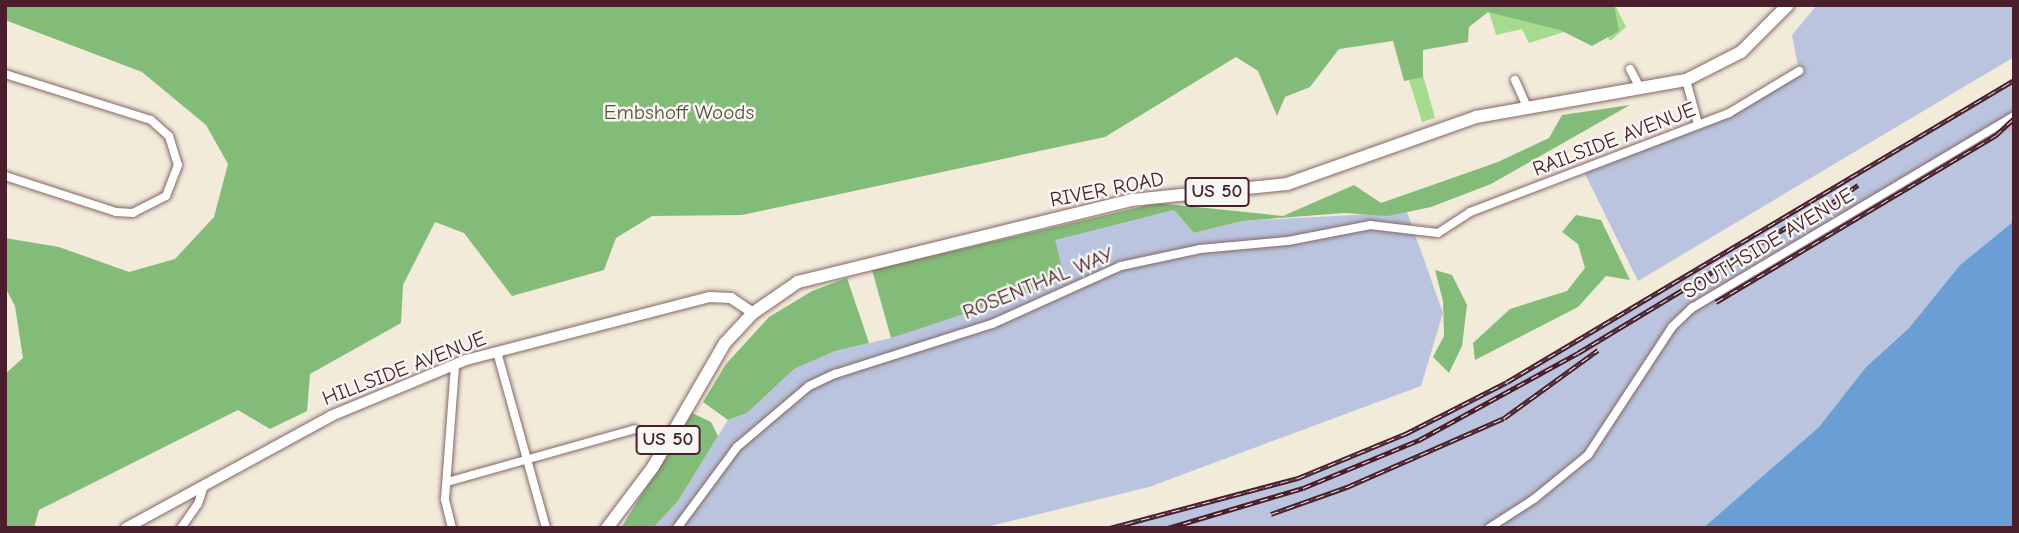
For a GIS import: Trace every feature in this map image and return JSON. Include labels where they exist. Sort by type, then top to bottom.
[{"type":"main road","name":"RIVER ROAD","points":[[607,528],[653,467],[711,362],[753,313],[799,282],[822,272],[1132,200],[1287,184],[1449,125],[1526,105],[1686,80],[1741,52],[1788,5]]},
{"type":"street","points":[[1630,69],[1640,88]]},
{"type":"street","name":"RAILSIDE AVENUE","points":[[1438,233],[1470,212],[1729,113],[1799,71]]},
{"type":"street","points":[[5,74],[151,120],[173,142],[178,172],[161,201],[133,213],[117,212],[5,176]]},
{"type":"street","points":[[1515,80],[1526,105]]},
{"type":"street","points":[[1686,80],[1698,124]]},
{"type":"street","name":"SOUTHSIDE AVENUE","points":[[1489,528],[1534,499],[1588,455],[1672,327],[1692,308],[2014,116]]},
{"type":"street","name":"ROSENTHAL WAY","points":[[677,528],[737,447],[810,386],[835,374],[992,324],[1121,266],[1200,249],[1288,241],[1370,225],[1438,233]]},
{"type":"street","name":"HILLSIDE AVENUE","points":[[126,528],[331,416],[455,365],[710,297],[731,298],[753,313]]},
{"type":"street","points":[[497,352],[530,458],[546,528]]},
{"type":"street","points":[[452,528],[447,482],[455,365]]},
{"type":"street","points":[[447,482],[635,429]]},
{"type":"street","points":[[181,528],[198,505],[204,485]]},
{"type":"shaded area","points":[[1817,5],[2014,5],[2014,57],[1638,281],[1583,170],[1729,113],[1799,71],[1792,35]]},
{"type":"shaded area","points":[[2014,80],[2014,221],[1960,265],[1909,328],[1866,367],[1819,427],[1703,528],[1110,528],[1298,478],[1405,434],[1507,382]]},
{"type":"shaded area","points":[[1174,210],[1194,233],[1242,221],[1407,212],[1443,313],[1421,386],[1149,487],[982,528],[653,528],[678,501],[728,420],[747,413],[794,369],[835,351],[891,338],[1063,271],[1054,240]]},
{"type":"green space","name":"Embshoff Woods","points":[[5,5],[1614,5],[1619,31],[1592,46],[1560,30],[1488,12],[1469,27],[1468,42],[1423,50],[1423,77],[1404,81],[1393,41],[1339,49],[1310,87],[1285,97],[1277,116],[1258,71],[1236,57],[1105,137],[742,215],[652,216],[616,238],[604,270],[512,296],[464,233],[435,222],[403,285],[401,323],[310,374],[307,411],[270,429],[238,410],[39,510],[34,528],[5,528],[5,374],[23,358],[15,306],[5,287],[5,238],[59,247],[129,272],[175,259],[214,217],[228,164],[206,125],[142,72],[5,20]]},
{"type":"green space","points":[[1386,5],[1412,36],[1435,118],[1422,122]]},
{"type":"green space","points":[[1487,5],[1615,5],[1626,27],[1610,41],[1599,21],[1529,43],[1522,29],[1496,35]]},
{"type":"green space","points":[[1630,105],[1491,184],[1431,207],[1388,216],[1344,213],[1242,221],[1194,233],[1174,210],[1055,240],[1063,271],[1024,294],[891,338],[872,270],[1157,203],[1283,216],[1354,185],[1381,203],[1498,162],[1549,138],[1562,115]]},
{"type":"green space","points":[[1576,215],[1601,220],[1630,280],[1606,276],[1578,307],[1475,360],[1473,343],[1510,309],[1567,291],[1585,268],[1578,244],[1562,232]]},
{"type":"green space","points":[[1435,270],[1452,275],[1467,305],[1462,346],[1449,373],[1433,357],[1444,336],[1443,301]]},
{"type":"green space","points":[[847,278],[869,343],[835,351],[794,369],[747,413],[728,420],[703,402],[726,364],[769,317],[812,291]]},
{"type":"green space","points":[[692,413],[711,422],[718,436],[678,501],[653,528],[621,528]]},
{"type":"water","points":[[2014,221],[2014,528],[1703,528],[1819,427],[1866,367],[1909,328],[1960,265]]},
{"type":"railway","points":[[1110,528],[1298,478],[1405,434],[1507,382],[2014,80]]},
{"type":"railway","points":[[1716,302],[1995,136],[2014,118]]},
{"type":"railway","points":[[1820,211],[1858,185]]},
{"type":"railway","points":[[1168,528],[1303,488],[1419,440],[1578,353],[1827,203]]},
{"type":"railway","points":[[1271,514],[1347,487],[1504,418],[1598,350]]}]
